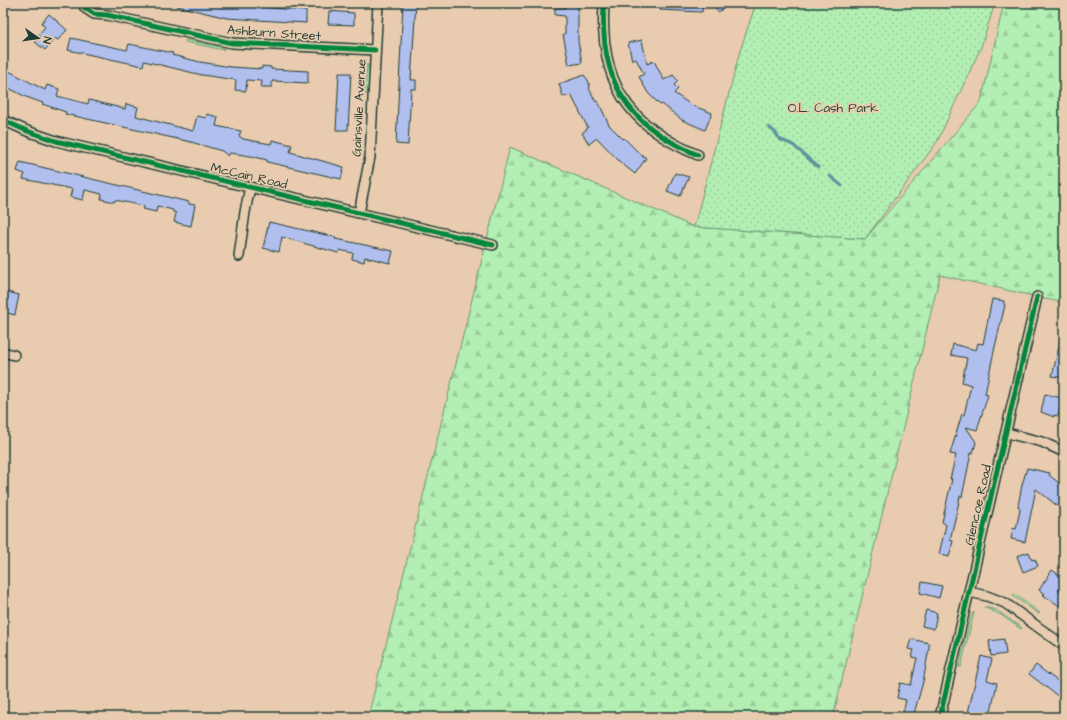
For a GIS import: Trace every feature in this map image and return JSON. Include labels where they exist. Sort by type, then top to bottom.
[{"type":"street","name":"Ashburn Street","points":[[83,3],[85,8],[94,14],[107,15],[232,43],[376,50]]},
{"type":"street","name":"Gainsville Avenue","points":[[359,213],[370,157],[378,3]]},
{"type":"street","points":[[604,3],[603,38],[606,57],[610,73],[620,93],[629,107],[650,128],[669,142],[698,155]]},
{"type":"street","name":"McCain Road","points":[[3,120],[27,131],[56,141],[493,245]]},
{"type":"street","points":[[239,256],[250,187]]},
{"type":"street","name":"Glencoe Road","points":[[940,717],[1007,433],[1037,298]]},
{"type":"street","points":[[3,352],[14,355]]},
{"type":"street","points":[[1007,433],[1042,442],[1064,452]]},
{"type":"street","points":[[970,592],[987,596],[1005,603],[1064,646]]},
{"type":"green space","name":"O.L. Cash Park","points":[[756,3],[995,3],[981,47],[937,142],[865,239],[694,227],[740,51]]},
{"type":"green space","points":[[1004,3],[1064,3],[1064,303],[940,275],[833,717],[368,717],[510,147],[694,227],[865,239],[981,102]]},
{"type":"green space","points":[[186,40],[224,48],[224,50],[185,42]]},
{"type":"green space","points":[[367,64],[369,70],[368,94],[365,94]]},
{"type":"green space","points":[[1014,594],[1040,613],[1039,614],[1013,596]]},
{"type":"green space","points":[[984,607],[996,610],[1022,628],[1021,629],[1001,615]]},
{"type":"green space","points":[[974,612],[961,667],[959,667],[971,616]]},
{"type":"building","points":[[177,3],[216,3],[306,11],[306,23],[227,18],[177,6]]},
{"type":"building","points":[[403,3],[416,3],[411,80],[416,80],[416,89],[411,89],[408,145],[396,144]]},
{"type":"building","points":[[565,3],[578,3],[578,41],[582,63],[569,65],[563,34],[565,34],[565,16],[555,15],[555,8],[565,8]]},
{"type":"building","points":[[661,3],[703,3],[702,12],[660,10]]},
{"type":"building","points":[[712,3],[732,3],[718,12]]},
{"type":"building","points":[[329,11],[354,13],[354,25],[328,24]]},
{"type":"building","points":[[49,14],[67,30],[58,40],[55,38],[45,50],[35,42],[40,37],[38,35],[45,27],[41,23]]},
{"type":"building","points":[[71,38],[127,50],[129,44],[173,53],[172,55],[200,62],[231,67],[262,69],[262,66],[271,67],[271,69],[308,71],[308,83],[272,81],[272,87],[261,87],[262,81],[247,80],[246,91],[235,90],[236,80],[202,75],[144,61],[143,66],[68,50]]},
{"type":"building","points":[[642,40],[647,64],[654,61],[664,80],[673,75],[678,81],[674,85],[678,89],[674,93],[691,105],[712,113],[705,130],[682,120],[662,104],[660,105],[648,93],[639,77],[644,74],[636,59],[632,60],[628,43]]},
{"type":"building","points":[[3,68],[45,90],[47,85],[59,89],[57,96],[88,104],[89,100],[125,109],[126,104],[138,107],[136,116],[193,131],[197,116],[206,118],[207,114],[218,117],[216,126],[241,131],[239,136],[243,139],[271,144],[272,140],[292,145],[290,152],[344,167],[341,179],[267,162],[267,160],[251,156],[230,153],[228,156],[222,151],[191,142],[65,114],[66,112],[42,104],[43,103],[26,97],[3,85]]},
{"type":"building","points":[[339,73],[351,73],[348,130],[336,130]]},
{"type":"building","points":[[584,75],[588,80],[589,88],[596,102],[598,101],[609,125],[646,158],[635,174],[621,163],[597,138],[589,144],[582,133],[588,128],[571,95],[563,97],[559,84]]},
{"type":"building","points":[[20,162],[189,202],[189,204],[195,205],[191,226],[174,222],[176,213],[173,212],[173,210],[157,206],[156,212],[143,209],[144,206],[115,200],[114,202],[101,199],[102,194],[85,190],[83,200],[70,197],[72,189],[23,179],[25,174],[17,171]]},
{"type":"building","points":[[675,173],[689,177],[680,196],[667,191]]},
{"type":"building","points":[[269,222],[335,237],[335,239],[393,251],[390,263],[365,257],[364,262],[352,259],[353,253],[339,250],[338,253],[282,237],[279,252],[263,248]]},
{"type":"building","points":[[3,291],[19,295],[15,315],[3,312]]},
{"type":"building","points":[[992,299],[1004,301],[1005,305],[985,394],[988,395],[977,430],[966,427],[976,442],[973,453],[971,453],[962,497],[960,496],[950,540],[953,541],[949,557],[939,554],[946,525],[942,522],[956,455],[950,454],[962,414],[964,415],[971,385],[962,382],[967,358],[951,355],[953,344],[976,350],[978,343],[983,344]]},
{"type":"building","points":[[1061,338],[1064,338],[1064,378],[1052,376]]},
{"type":"building","points":[[1045,394],[1062,398],[1058,416],[1054,415],[1054,417],[1041,412]]},
{"type":"building","points":[[1027,468],[1050,473],[1049,475],[1064,487],[1064,503],[1060,508],[1036,489],[1025,542],[1011,539],[1013,528],[1016,529],[1020,510],[1018,506]]},
{"type":"building","points":[[1029,552],[1032,560],[1035,559],[1038,566],[1023,572],[1017,556]]},
{"type":"building","points":[[1052,570],[1062,577],[1059,581],[1063,584],[1058,590],[1064,594],[1064,609],[1043,595],[1045,594],[1039,590]]},
{"type":"building","points":[[922,582],[942,586],[939,598],[920,593]]},
{"type":"building","points":[[926,610],[937,613],[934,629],[922,626]]},
{"type":"building","points":[[911,639],[929,643],[929,648],[923,682],[913,717],[902,717],[906,700],[897,698],[900,683],[911,685],[917,658],[912,657],[914,650],[908,649]]},
{"type":"building","points":[[1004,639],[1006,654],[991,656],[989,641]]},
{"type":"building","points":[[981,656],[992,659],[987,680],[997,683],[990,717],[967,717]]},
{"type":"building","points":[[1036,665],[1064,686],[1064,691],[1059,697],[1029,674]]},
{"type":"waterway","points":[[769,127],[776,133],[779,139],[793,145],[818,167]]},
{"type":"waterway","points":[[830,176],[842,186]]},
{"type":"cycle path","points":[[83,3],[85,8],[94,14],[107,15],[232,43],[375,50]]},
{"type":"cycle path","points":[[604,3],[606,55],[613,77],[622,97],[635,114],[652,129],[673,143],[698,155]]},
{"type":"cycle path","points":[[3,120],[27,131],[56,141],[493,245]]},
{"type":"cycle path","points":[[940,717],[1037,297]]}]
